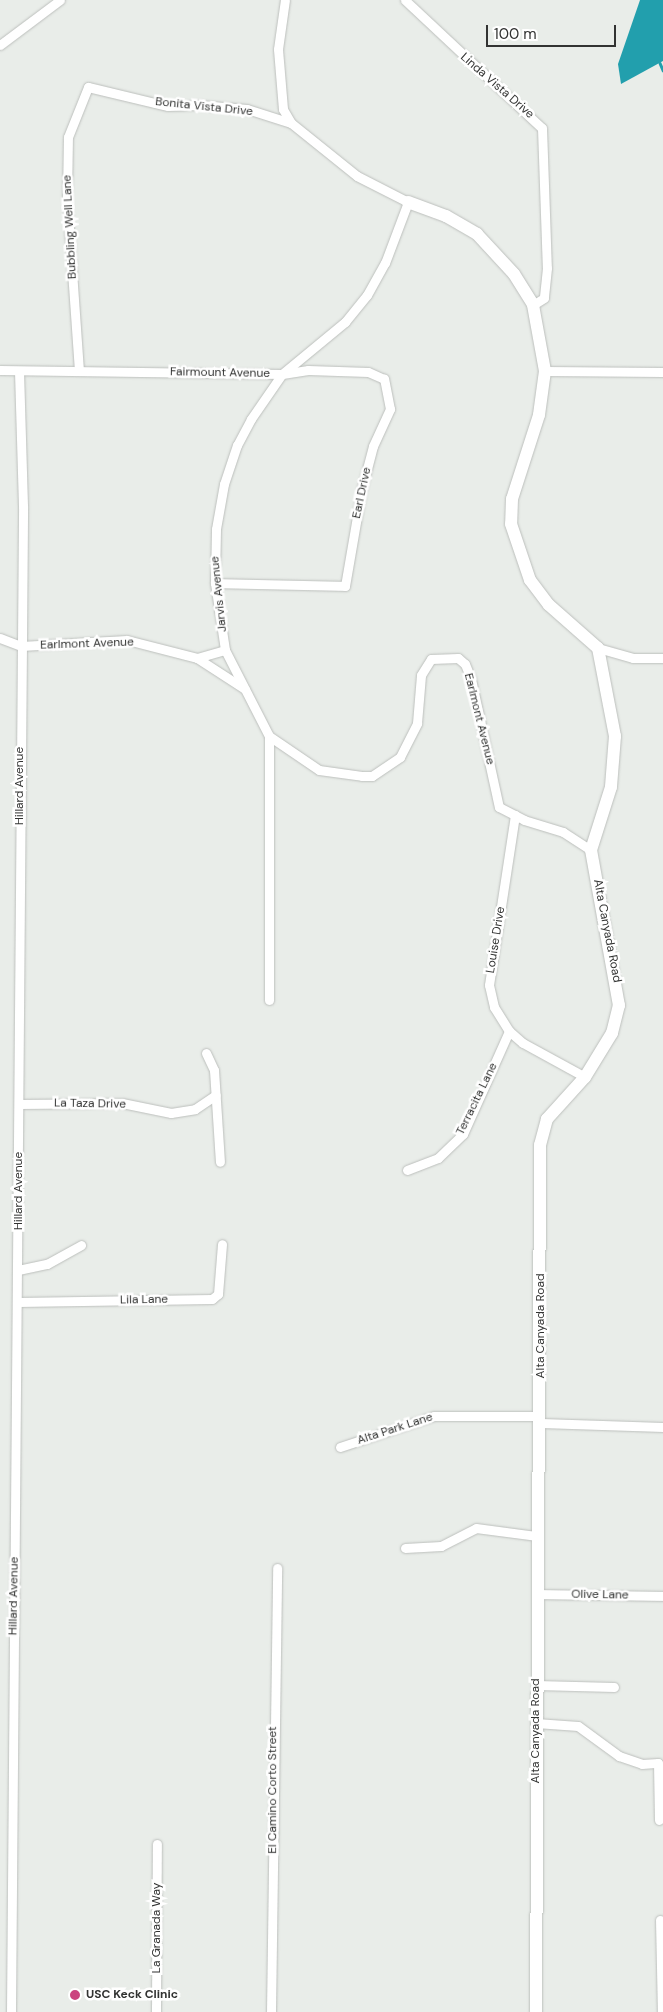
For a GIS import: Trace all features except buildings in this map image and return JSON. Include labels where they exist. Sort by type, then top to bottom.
[{"type":"street","points":[[0,45],[60,0]]},
{"type":"street","points":[[285,0],[278,49],[283,109],[291,122],[357,176],[408,202],[446,216],[477,234],[514,274],[534,305],[545,371],[539,415],[512,498],[511,524],[530,580],[549,605],[598,648],[633,658],[663,658]]},
{"type":"street","name":"Linda Vista Drive","points":[[405,0],[542,128],[547,268],[544,298],[534,305]]},
{"type":"street","name":"Bonita Vista Drive","points":[[88,87],[168,106],[200,105],[247,109],[291,122]]},
{"type":"street","name":"Bubbling Well Lane","points":[[78,371],[67,198],[68,138],[88,87]]},
{"type":"street","name":"Fairmount Avenue","points":[[0,370],[282,374],[345,322],[367,295],[385,263],[408,202]]},
{"type":"street","name":"Earl Drive","points":[[215,583],[345,586],[362,488],[373,446],[390,409],[390,396],[384,379],[368,372],[308,370],[282,374]]},
{"type":"street","name":"Hillard Avenue","points":[[11,2012],[23,506],[19,371]]},
{"type":"street","points":[[545,371],[663,372]]},
{"type":"street","name":"Jarvis Avenue","points":[[225,650],[215,583],[214,545],[224,484],[237,445],[282,374]]},
{"type":"street","name":"Earlmont Avenue","points":[[0,638],[21,646],[127,640],[197,658]]},
{"type":"street","name":"Alta Canyada Road","points":[[536,2012],[536,1685],[540,1420],[540,1145],[548,1119],[585,1077],[612,1033],[619,1005],[591,850],[611,787],[616,736],[598,648]]},
{"type":"street","points":[[197,658],[225,650],[249,691],[269,736],[270,1000]]},
{"type":"street","points":[[197,658],[249,691]]},
{"type":"street","name":"Earlmont Avenue","points":[[269,736],[319,770],[372,776],[400,757],[411,738],[417,723],[421,675],[431,660],[458,658],[465,664],[471,679],[489,751],[495,799],[499,807],[515,815],[562,832],[591,850]]},
{"type":"street","name":"Louise Drive","points":[[515,815],[489,985],[494,1007],[509,1031],[523,1043],[585,1077]]},
{"type":"street","name":"Terracita Lane","points":[[407,1170],[438,1158],[463,1134],[509,1031]]},
{"type":"street","points":[[206,1053],[214,1070],[220,1162]]},
{"type":"street","name":"La Taza Drive","points":[[19,1104],[122,1103],[171,1113],[195,1109],[216,1095]]},
{"type":"street","name":"Lila Lane","points":[[18,1302],[212,1300],[218,1294],[222,1244]]},
{"type":"street","points":[[18,1270],[47,1264],[81,1245]]},
{"type":"street","name":"Alta Park Lane","points":[[340,1447],[434,1416],[663,1427]]},
{"type":"street","points":[[405,1548],[441,1546],[476,1528],[537,1536]]},
{"type":"street","name":"El Camino Corto Street","points":[[271,2012],[277,1568]]},
{"type":"street","name":"Olive Lane","points":[[538,1594],[663,1596]]},
{"type":"street","points":[[536,1685],[614,1687]]},
{"type":"street","points":[[536,1723],[578,1726],[619,1756],[642,1764],[658,1763],[659,1820]]},
{"type":"street","name":"La Granada Way","points":[[156,2012],[157,1844]]},
{"type":"street","points":[[660,1920],[662,2012]]},
{"type":"water","points":[[640,0],[663,0],[663,61],[621,84],[618,64]]},
{"type":"waterway","points":[[660,63],[663,70]]},
{"type":"place","name":"USC Keck Clinic","points":[[75,1995]]}]
